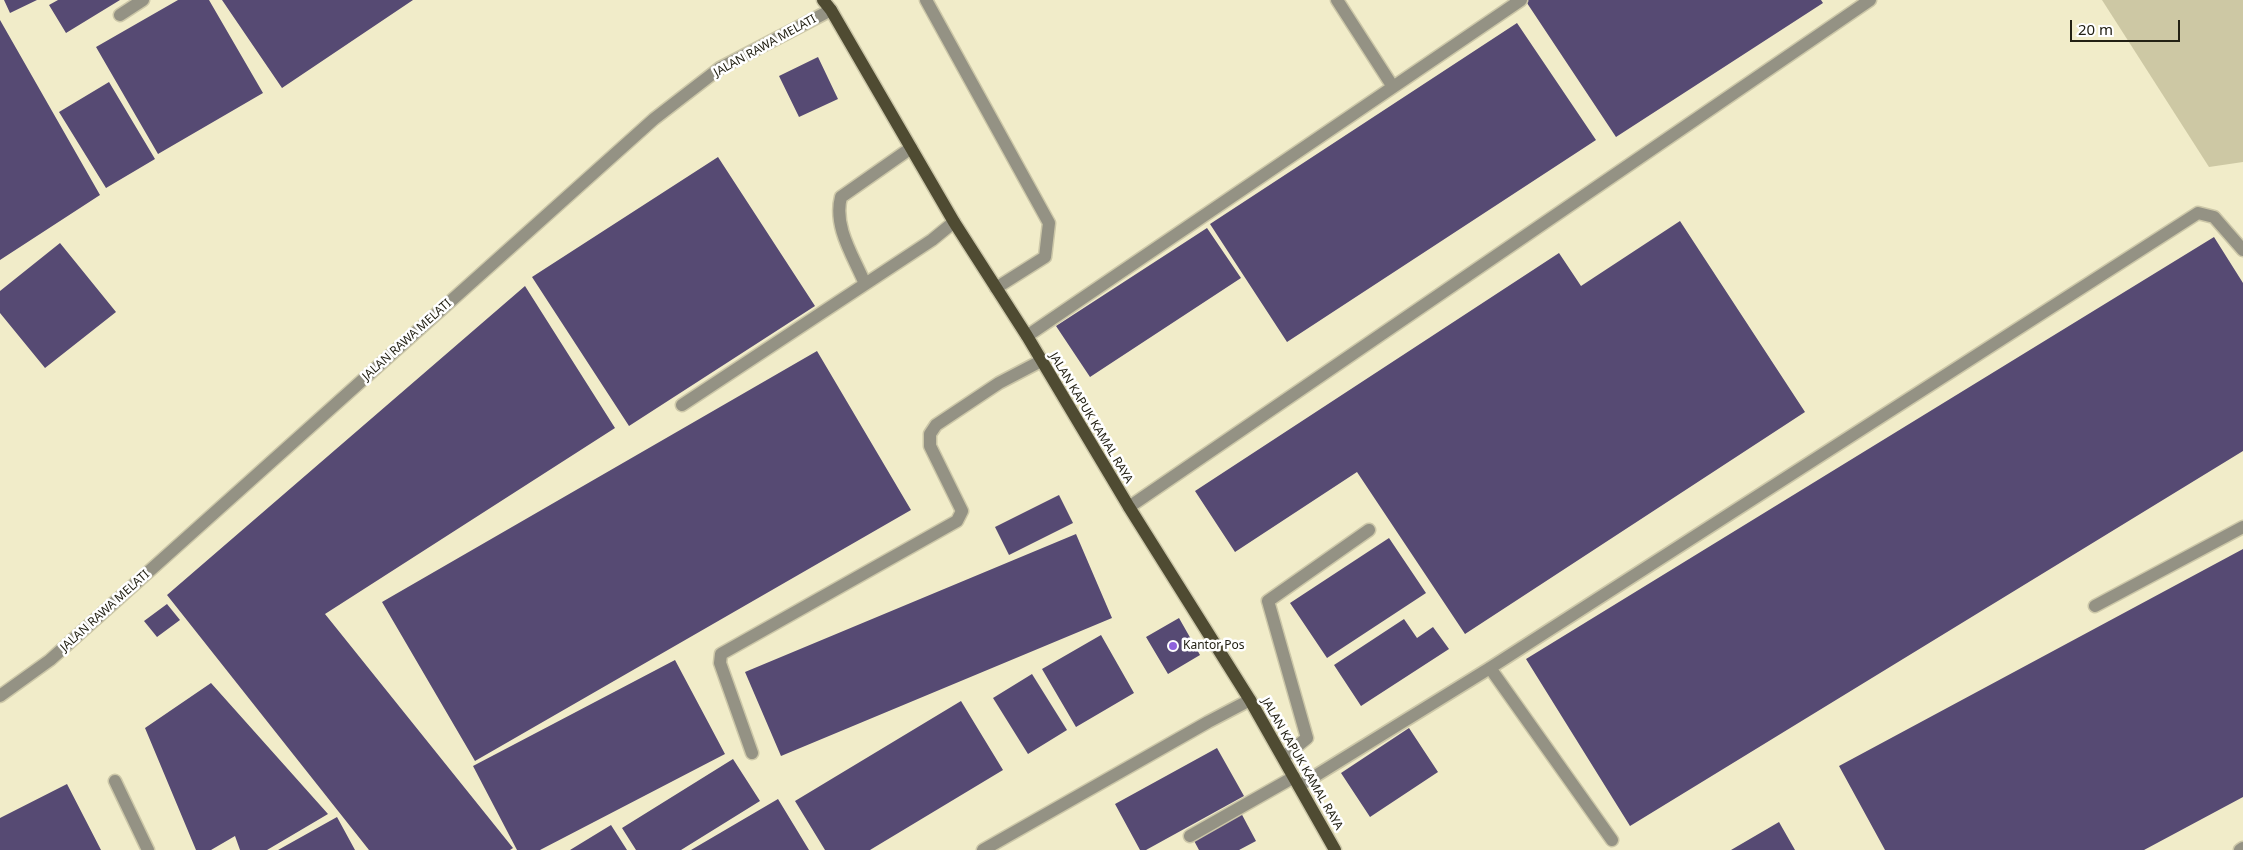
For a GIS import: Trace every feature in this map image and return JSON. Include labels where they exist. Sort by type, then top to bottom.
[{"type":"main road","name":"JALAN KAPUK KAMAL RAYA","points":[[827,5],[954,222],[1250,700],[1335,850]]},
{"type":"street","points":[[120,15],[142,0]]},
{"type":"street","points":[[926,0],[1049,223],[1045,257],[996,288]]},
{"type":"street","points":[[1337,0],[1393,87]]},
{"type":"street","points":[[1026,336],[1521,0]]},
{"type":"street","points":[[1129,507],[1870,0]]},
{"type":"street","name":"JALAN RAWA MELATI","points":[[0,696],[50,660],[654,119],[720,68],[827,5]]},
{"type":"street","points":[[865,284],[839,223],[838,210],[841,197],[911,148]]},
{"type":"street","points":[[1190,836],[1296,781],[1490,668],[2198,213],[2214,217],[2243,250]]},
{"type":"street","points":[[682,405],[865,284],[954,222]]},
{"type":"street","points":[[752,753],[720,663],[720,654],[957,521],[962,516],[962,511],[930,446],[930,434],[936,425],[992,388],[1041,361]]},
{"type":"street","points":[[2095,606],[2243,527]]},
{"type":"street","points":[[1284,757],[1308,738],[1268,601],[1369,530]]},
{"type":"street","points":[[1490,668],[1612,840]]},
{"type":"street","points":[[983,850],[1250,700]]},
{"type":"street","points":[[115,781],[148,850]]},
{"type":"shaded area","points":[[2102,0],[2243,0],[2243,162],[2209,167]]},
{"type":"building","points":[[4,0],[37,0],[10,13]]},
{"type":"building","points":[[58,0],[120,0],[66,33],[49,5]]},
{"type":"building","points":[[178,0],[209,0],[263,93],[158,154],[96,47]]},
{"type":"building","points":[[222,0],[413,0],[282,88]]},
{"type":"building","points":[[1525,0],[1821,0],[1823,3],[1616,137]]},
{"type":"building","points":[[0,20],[100,195],[0,260]]},
{"type":"building","points":[[1517,23],[1596,140],[1287,342],[1210,224]]},
{"type":"building","points":[[818,57],[838,99],[799,117],[779,76]]},
{"type":"building","points":[[109,82],[155,159],[106,188],[59,112]]},
{"type":"building","points":[[718,157],[815,306],[629,426],[532,277]]},
{"type":"building","points":[[1680,221],[1805,412],[1465,634],[1357,472],[1235,552],[1195,491],[1559,253],[1581,286]]},
{"type":"building","points":[[1207,228],[1241,278],[1090,377],[1056,326]]},
{"type":"building","points":[[2214,237],[2243,283],[2243,451],[1630,826],[1526,659]]},
{"type":"building","points":[[60,243],[116,312],[45,368],[0,313],[0,291]]},
{"type":"building","points":[[525,286],[615,428],[325,614],[513,848],[510,850],[369,850],[167,595]]},
{"type":"building","points":[[817,351],[911,510],[475,761],[382,602]]},
{"type":"building","points":[[1059,495],[1073,523],[1009,555],[995,527]]},
{"type":"building","points":[[1076,534],[1112,618],[781,756],[745,672]]},
{"type":"building","points":[[1389,538],[1426,593],[1327,658],[1290,603]]},
{"type":"building","points":[[2243,549],[2243,797],[2144,850],[1885,850],[1839,766]]},
{"type":"building","points":[[167,604],[180,620],[157,637],[144,621]]},
{"type":"building","name":"Kantor Pos","points":[[1179,618],[1200,655],[1168,674],[1146,637]]},
{"type":"building","points":[[1404,619],[1417,638],[1433,627],[1449,649],[1361,706],[1334,665]]},
{"type":"building","points":[[1101,635],[1134,693],[1076,727],[1042,669]]},
{"type":"building","points":[[675,660],[725,754],[540,850],[517,850],[473,766]]},
{"type":"building","points":[[1032,674],[1067,730],[1028,754],[993,698]]},
{"type":"building","points":[[211,683],[328,814],[267,850],[240,850],[235,836],[211,850],[196,850],[145,728]]},
{"type":"building","points":[[961,701],[1003,770],[870,850],[825,850],[795,801]]},
{"type":"building","points":[[1409,728],[1438,772],[1370,817],[1341,773]]},
{"type":"building","points":[[1217,748],[1244,796],[1146,850],[1140,850],[1115,804]]},
{"type":"building","points":[[733,759],[760,801],[681,850],[636,850],[622,828]]},
{"type":"building","points":[[67,784],[101,850],[0,850],[0,818]]},
{"type":"building","points":[[778,799],[809,850],[691,850]]},
{"type":"building","points":[[1240,811],[1256,841],[1239,850],[1199,850],[1192,837]]},
{"type":"building","points":[[337,817],[355,850],[278,850]]},
{"type":"building","points":[[1779,822],[1795,850],[1731,850]]},
{"type":"building","points":[[611,825],[627,850],[570,850]]},
{"type":"place","name":"Kantor Pos","points":[[1173,646]]}]
